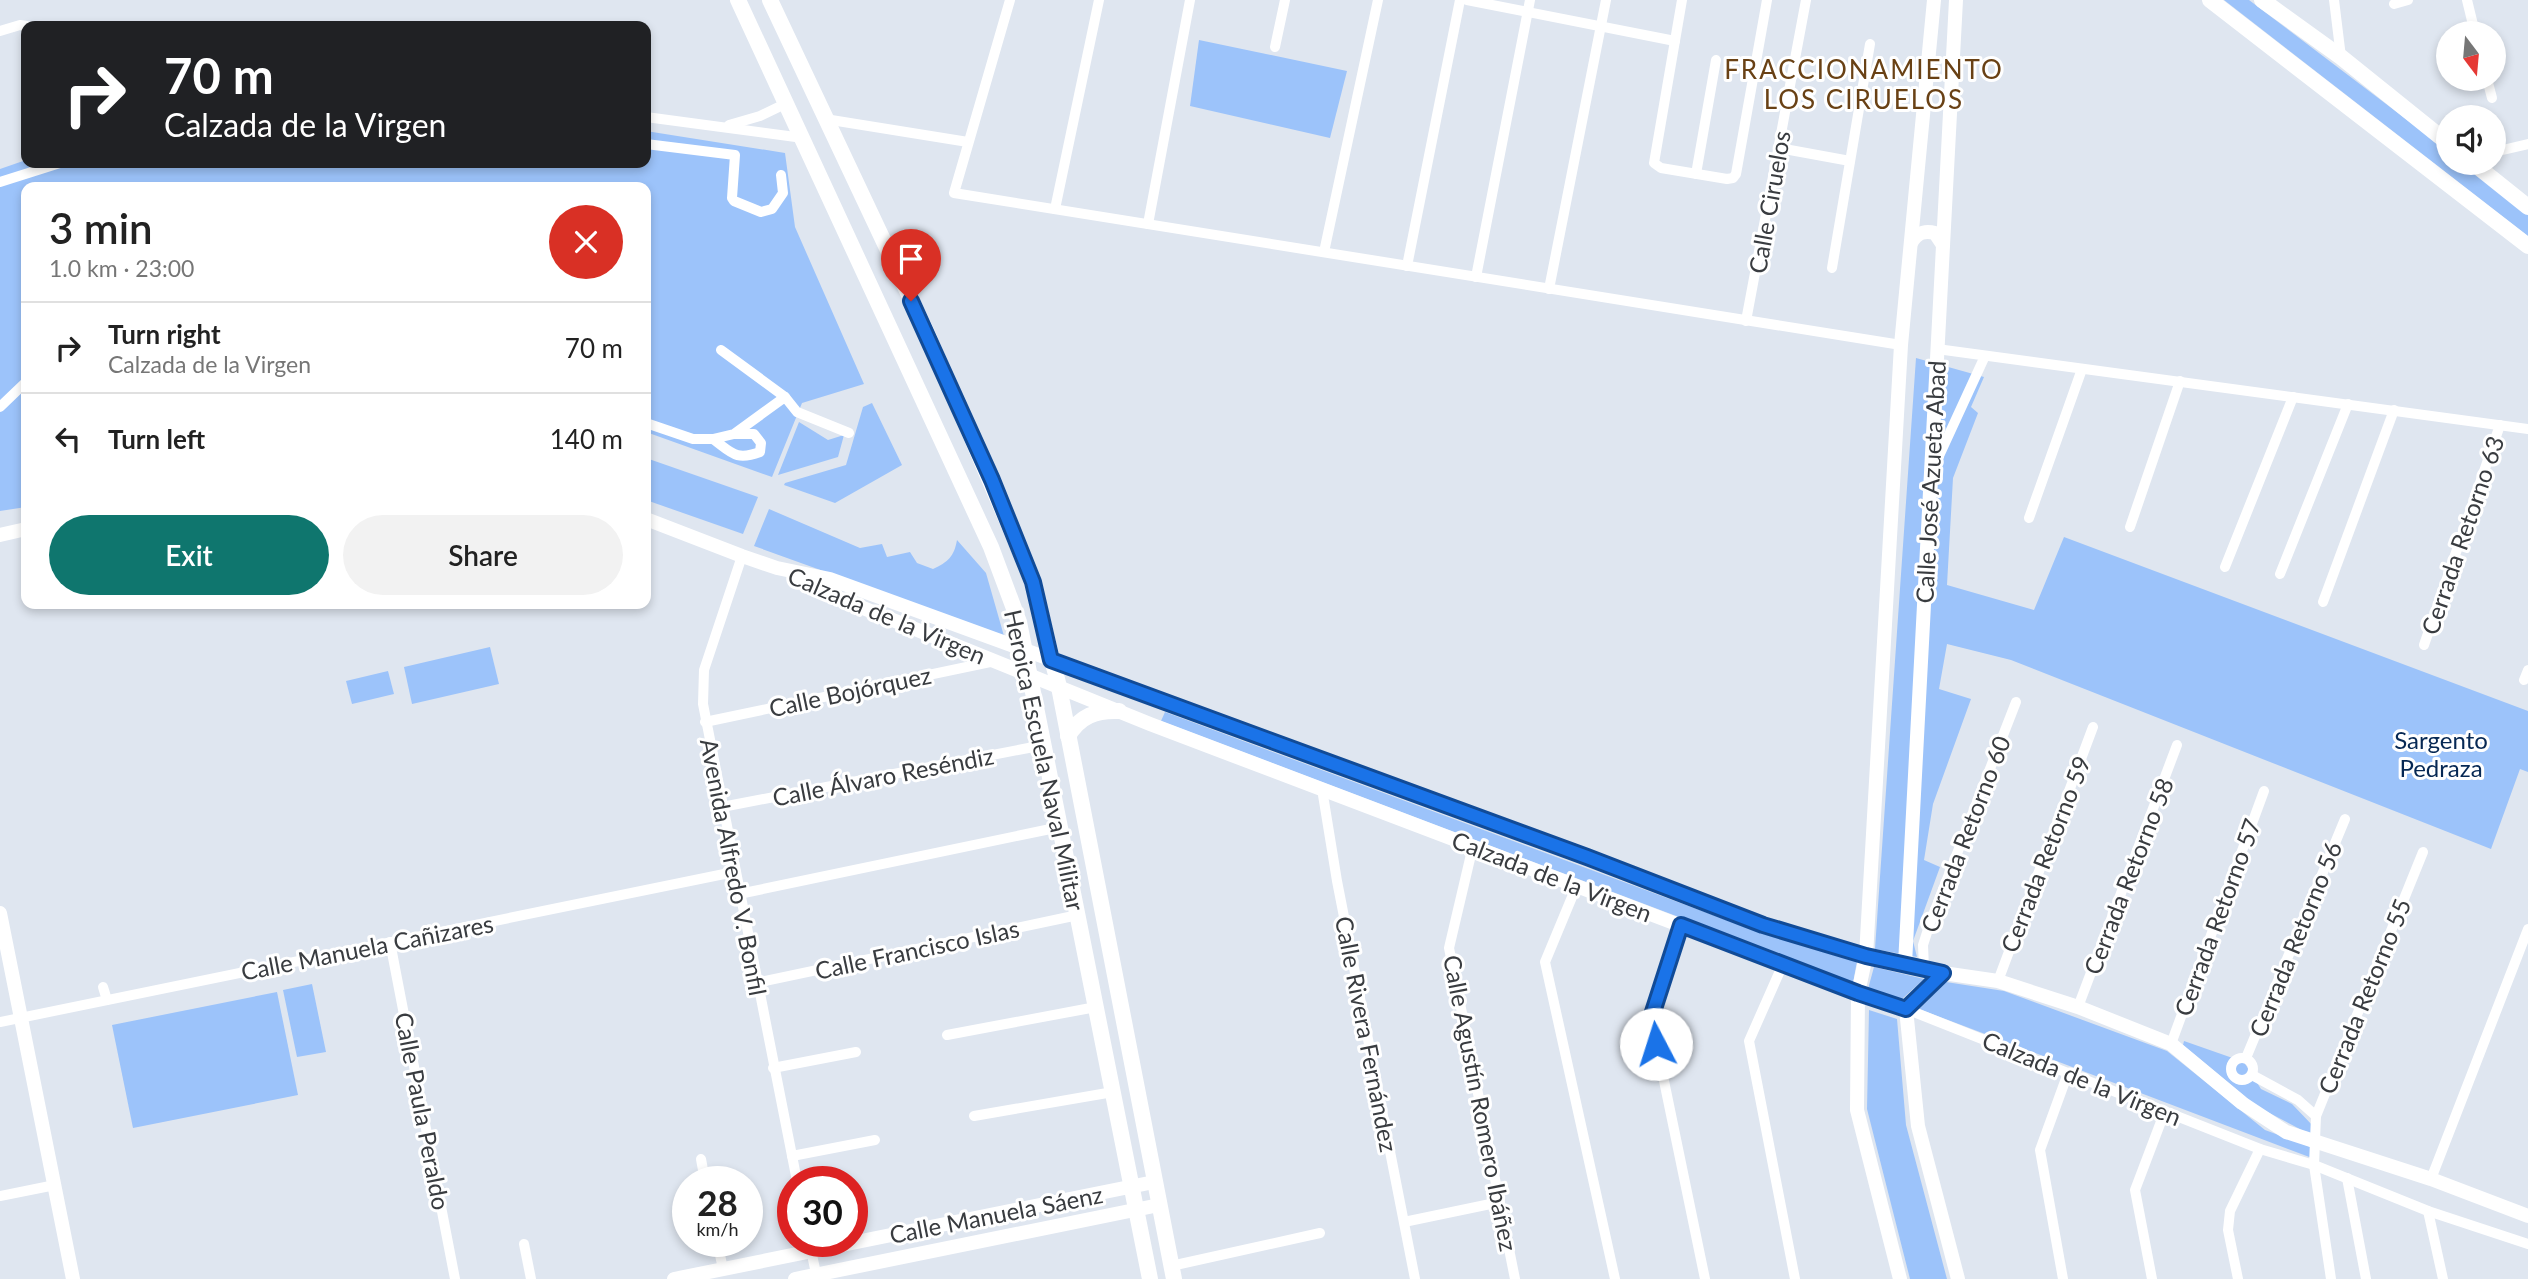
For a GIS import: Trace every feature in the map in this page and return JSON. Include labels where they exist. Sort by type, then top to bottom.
[{"type":"main road","name":"Heroica Escuela Naval Militar","points":[[738,0],[991,547],[1010,596],[1031,675],[1150,1279]]},
{"type":"main road","name":"Heroica Escuela Naval Militar","points":[[770,0],[926,333],[1033,582],[1059,687],[1172,1272]]},
{"type":"main road","points":[[2210,0],[2528,246]]},
{"type":"main road","points":[[2262,0],[2341,57],[2436,133]]},
{"type":"main road","points":[[2488,175],[2528,207]]},
{"type":"main road","points":[[899,346],[926,333]]},
{"type":"main road","points":[[1068,736],[1076,724],[1087,716],[1102,711],[1119,711]]},
{"type":"street","points":[[1010,0],[954,193],[1901,345]]},
{"type":"street","points":[[1055,209],[1099,0]]},
{"type":"street","points":[[1149,224],[1190,0]]},
{"type":"street","points":[[1275,47],[1285,0]]},
{"type":"street","points":[[1324,252],[1378,0]]},
{"type":"street","points":[[1407,266],[1460,0]]},
{"type":"street","points":[[1467,0],[1675,41]]},
{"type":"street","points":[[1476,277],[1530,0]]},
{"type":"street","points":[[1549,289],[1606,0]]},
{"type":"street","points":[[1682,0],[1654,163],[1661,169],[1727,179],[1736,174],[1767,0]]},
{"type":"street","name":"Calle Ciruelos","points":[[1746,321],[1806,0]]},
{"type":"street","name":"Calle José Azueta Abad","points":[[1900,1279],[1857,1110],[1858,993],[1866,956],[1901,345],[1934,0]]},
{"type":"street","name":"Calle José Azueta Abad","points":[[1905,964],[1956,0]]},
{"type":"street","points":[[2334,0],[2341,57]]},
{"type":"street","points":[[2394,4],[2408,0]]},
{"type":"street","points":[[2467,0],[2472,21]]},
{"type":"street","points":[[0,31],[21,25]]},
{"type":"street","points":[[1832,268],[1870,44]]},
{"type":"street","points":[[1696,174],[1716,60]]},
{"type":"street","points":[[2490,91],[2492,99]]},
{"type":"street","points":[[721,126],[761,116],[787,103]]},
{"type":"street","points":[[651,118],[803,138]]},
{"type":"street","points":[[825,119],[968,142]]},
{"type":"street","points":[[2506,149],[2528,144]]},
{"type":"street","points":[[651,145],[735,155],[732,198],[761,212],[772,209],[783,193],[780,174]]},
{"type":"street","points":[[1779,148],[1850,161]]},
{"type":"street","points":[[1920,159],[1930,172],[1941,170],[1948,161]]},
{"type":"street","points":[[0,182],[44,168]]},
{"type":"street","points":[[1912,243],[1915,237],[1928,231],[1940,238],[1943,245]]},
{"type":"street","points":[[1937,349],[2528,429]]},
{"type":"street","points":[[720,350],[785,397],[797,412],[849,433]]},
{"type":"street","points":[[1930,476],[1985,356]]},
{"type":"street","points":[[2029,518],[2082,369]]},
{"type":"street","points":[[2130,527],[2180,381]]},
{"type":"street","points":[[0,407],[21,387]]},
{"type":"street","points":[[734,434],[785,397]]},
{"type":"street","points":[[2225,566],[2293,397]]},
{"type":"street","points":[[2280,574],[2348,404]]},
{"type":"street","points":[[2323,602],[2394,410]]},
{"type":"street","points":[[651,425],[693,439],[754,434],[761,443],[760,452],[745,458],[734,455],[713,439]]},
{"type":"street","name":"Cerrada Retorno 63","points":[[2424,645],[2500,425]]},
{"type":"street","name":"Calzada de la Virgen","points":[[651,521],[778,568],[830,579],[1587,857],[1763,925],[1866,956],[1943,973],[1998,981],[2078,1007],[2171,1044],[2242,1103],[2286,1132],[2431,1180],[2528,1216]]},
{"type":"street","points":[[0,535],[21,530]]},
{"type":"street","name":"Avenida Alfredo V. Bonfil","points":[[742,556],[704,670],[702,687],[705,722],[794,1166]]},
{"type":"street","name":"Calzada de la Virgen","points":[[778,568],[826,593],[1119,711],[1906,1009],[2260,1149],[2314,1165],[2428,1212],[2528,1244]]},
{"type":"street","name":"Calle Bojórquez","points":[[705,722],[995,661]]},
{"type":"street","name":"Cerrada Retorno 60","points":[[1924,968],[1923,945],[1930,923],[2016,702]]},
{"type":"street","name":"Cerrada Retorno 59","points":[[1998,981],[2093,727]]},
{"type":"street","name":"Calle Álvaro Reséndiz","points":[[722,807],[1044,745]]},
{"type":"street","name":"Cerrada Retorno 58","points":[[2078,1007],[2177,745]]},
{"type":"street","name":"Calle Rivera Fernández","points":[[1322,789],[1337,881],[1415,1279]]},
{"type":"street","name":"Cerrada Retorno 57","points":[[2171,1044],[2264,791]]},
{"type":"street","name":"Cerrada Retorno 56","points":[[2246,1058],[2345,819]]},
{"type":"street","points":[[739,894],[1060,827]]},
{"type":"street","name":"Calle Agustín Romero Ibáñez","points":[[1473,846],[1449,948],[1516,1279]]},
{"type":"street","name":"Cerrada Retorno 55","points":[[2330,1279],[2314,1165],[2317,1143],[2316,1116],[2423,852]]},
{"type":"street","name":"Calle Manuela Cañizares","points":[[0,1022],[734,872]]},
{"type":"street","points":[[1577,885],[1545,962],[1615,1279]]},
{"type":"street","points":[[0,913],[73,1279]]},
{"type":"street","name":"Calle Francisco Islas","points":[[756,983],[1078,915]]},
{"type":"street","points":[[1681,925],[1651,1018],[1705,1279]]},
{"type":"street","points":[[2431,1180],[2528,929]]},
{"type":"street","name":"Calle Paula Peraldo","points":[[390,942],[455,1279]]},
{"type":"street","points":[[1783,964],[1749,1041],[1795,1279]]},
{"type":"street","points":[[1943,973],[1906,1009],[1918,1126],[1958,1279]]},
{"type":"street","points":[[103,986],[107,1000]]},
{"type":"street","points":[[947,1035],[1096,1007]]},
{"type":"street","points":[[774,1068],[856,1052]]},
{"type":"street","points":[[2246,1058],[2253,1065],[2252,1075],[2238,1079],[2231,1072],[2232,1062],[2246,1058]]},
{"type":"street","points":[[2063,1279],[2040,1150],[2068,1073]]},
{"type":"street","points":[[2252,1075],[2298,1100],[2316,1116]]},
{"type":"street","points":[[974,1116],[1113,1092]]},
{"type":"street","points":[[2152,1279],[2135,1190],[2165,1111]]},
{"type":"street","points":[[792,1156],[874,1140]]},
{"type":"street","points":[[2238,1279],[2228,1230],[2230,1211],[2260,1149]]},
{"type":"street","points":[[701,1159],[702,1166]]},
{"type":"street","points":[[2347,1178],[2366,1279]]},
{"type":"street","name":"Calle Manuela Sáenz","points":[[868,1235],[1154,1182]]},
{"type":"street","points":[[0,1196],[55,1185]]},
{"type":"street","points":[[1404,1222],[1500,1202]]},
{"type":"street","name":"Calle Manuela Sáenz","points":[[795,1279],[817,1277],[1159,1205]]},
{"type":"street","points":[[2428,1212],[2443,1279]]},
{"type":"street","points":[[1172,1272],[1320,1233]]},
{"type":"street","points":[[524,1244],[531,1279]]},
{"type":"street","name":"Calle Manuela Sáenz","points":[[674,1279],[777,1255]]},
{"type":"street","points":[[720,1257],[723,1269]]},
{"type":"street","points":[[812,1257],[817,1277]]},
{"type":"green space","points":[[2224,0],[2249,0],[2436,142],[2436,165]]},
{"type":"green space","points":[[1199,40],[1347,71],[1330,138],[1190,106]]},
{"type":"green space","points":[[651,132],[785,153],[795,227],[864,384],[802,403],[772,477],[651,434],[651,182],[21,182],[21,508],[0,511],[0,169],[21,162],[21,168],[651,168]]},
{"type":"green space","points":[[2449,175],[2479,175],[2528,212],[2528,236]]},
{"type":"green space","name":"Sargento Pedraza","points":[[1916,358],[1984,377],[1971,407],[1978,413],[1953,478],[1947,585],[2034,610],[2064,537],[2528,711],[2528,772],[2520,769],[2491,849],[2011,660],[1947,644],[1939,689],[1971,699],[1933,804],[1924,860],[1940,867],[1913,941],[1917,957],[1875,949]]},
{"type":"green space","points":[[872,403],[902,465],[835,503],[784,485],[846,465],[863,407]]},
{"type":"green space","points":[[799,422],[828,440],[844,435],[838,457],[778,475]]},
{"type":"green space","points":[[651,460],[758,497],[743,534],[651,502]]},
{"type":"green space","points":[[769,509],[860,548],[882,544],[887,557],[910,552],[917,563],[933,569],[950,558],[957,540],[986,573],[1004,636],[754,546]]},
{"type":"green space","points":[[490,647],[499,684],[412,704],[404,667]]},
{"type":"green space","points":[[388,671],[394,694],[352,704],[346,681]]},
{"type":"green space","points":[[1165,712],[1764,934],[1857,961],[1853,983],[1161,721]]},
{"type":"green space","points":[[1874,967],[1924,979],[1902,999],[1868,989]]},
{"type":"green space","points":[[1946,982],[2004,991],[2167,1051],[2265,1130],[2316,1149],[2312,1158],[1919,1009]]},
{"type":"green space","points":[[312,984],[326,1052],[297,1057],[283,990]]},
{"type":"green space","points":[[277,992],[298,1095],[133,1128],[112,1025]]},
{"type":"green space","points":[[1869,1010],[1897,1019],[1906,1125],[1947,1279],[1910,1279],[1867,1109]]},
{"type":"green space","points":[[2184,1041],[2244,1062],[2261,1089],[2292,1104],[2314,1127],[2313,1136],[2258,1107],[2183,1045]]},
{"type":"district","name":"FRACCIONAMIENTO LOS CIRUELOS","points":[[1864,84]]},
{"type":"route","points":[[911,301],[992,480],[1033,582],[1051,660],[1587,857],[1763,925],[1866,956],[1943,973],[1906,1009],[1681,925],[1651,1018],[1656,1044]]}]
